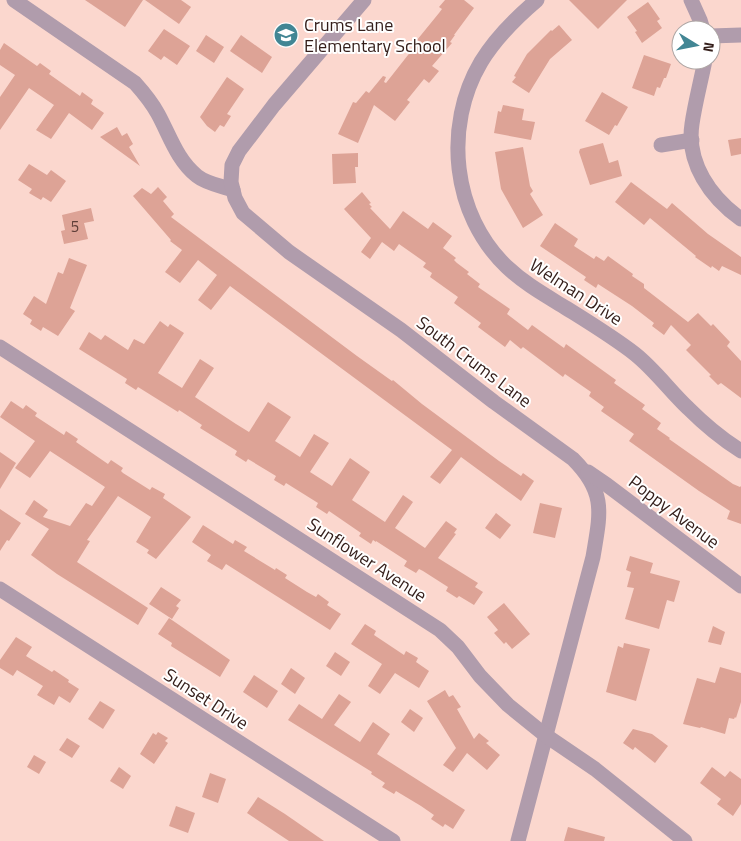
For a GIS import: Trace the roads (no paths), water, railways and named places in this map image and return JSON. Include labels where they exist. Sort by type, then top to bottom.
[{"type":"street","points":[[14,0],[135,83],[146,95],[158,114],[183,162],[203,180],[234,190]]},
{"type":"street","name":"South Crums Lane","points":[[364,0],[274,105],[244,144],[232,165],[231,182],[243,213],[254,224],[320,274],[401,330],[494,402],[573,459],[595,488],[599,504],[599,520],[589,573],[518,841]]},
{"type":"street","name":"Welman Drive","points":[[537,0],[498,39],[482,61],[470,83],[458,133],[458,158],[466,203],[478,228],[492,250],[506,266],[526,284],[607,333],[638,356],[688,408],[724,440],[741,451]]},
{"type":"street","points":[[691,0],[700,20]]},
{"type":"street","points":[[721,36],[741,35]]},
{"type":"street","points":[[703,70],[692,126],[694,155],[700,174],[710,191],[724,206],[741,219]]},
{"type":"street","points":[[661,145],[692,140]]},
{"type":"street","name":"Sunflower Avenue","points":[[0,347],[440,630],[458,647],[480,676],[508,705],[545,735],[595,769],[685,841]]},
{"type":"street","name":"Poppy Avenue","points":[[583,470],[607,484],[741,586]]},
{"type":"street","name":"Sunset Drive","points":[[0,589],[392,841]]},
{"type":"place","name":"Crums Lane Elementary School","points":[[286,35]]}]
